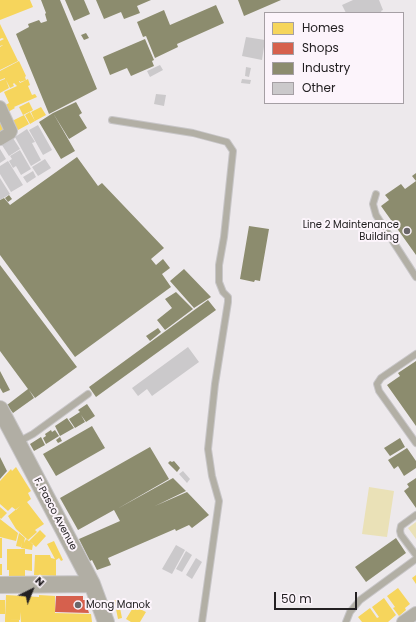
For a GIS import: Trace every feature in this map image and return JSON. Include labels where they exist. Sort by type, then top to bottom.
[{"type":"street","points":[[0,107],[11,131],[0,139]]},
{"type":"street","name":"F. Pasco Avenue","points":[[0,409],[92,584],[106,622]]},
{"type":"street","points":[[0,585],[92,584]]},
{"type":"street","points":[[403,622],[416,613]]},
{"type":"lane","points":[[112,120],[193,133],[227,142],[233,150],[224,237],[219,265],[219,282],[223,292],[228,297],[228,302],[215,384],[208,450],[212,476],[219,501],[202,622]]},
{"type":"lane","points":[[376,194],[373,204],[376,214],[416,277]]},
{"type":"lane","points":[[416,354],[381,378],[377,384],[379,391],[416,443]]},
{"type":"lane","points":[[18,442],[33,434],[88,394]]},
{"type":"lane","points":[[416,515],[401,526],[400,531],[401,535],[416,555]]},
{"type":"lane","points":[[346,622],[350,612],[360,600],[416,559]]},
{"type":"shaded area","points":[[369,487],[394,491],[387,537],[362,534]]},
{"type":"shaded area","points":[[416,522],[416,539],[408,528]]},
{"type":"building: Homes","points":[[0,0],[30,0],[33,7],[0,20]]},
{"type":"building: Homes","points":[[0,24],[18,61],[0,70],[0,47],[3,45],[0,46],[0,41],[4,39],[0,39]]},
{"type":"building: Homes","points":[[19,61],[26,76],[26,80],[28,79],[30,85],[28,86],[32,95],[35,94],[37,97],[14,107],[15,108],[8,112],[4,106],[9,103],[4,92],[17,86],[14,83],[14,86],[10,88],[6,80],[9,88],[0,93],[0,81],[5,78],[0,80],[0,71]]},
{"type":"building: Homes","points":[[29,102],[33,110],[23,115],[19,107]]},
{"type":"building: Homes","points":[[41,107],[46,115],[35,121],[31,112]]},
{"type":"building: Homes","points":[[30,112],[35,121],[30,124],[25,115]]},
{"type":"building: Homes","points":[[24,115],[29,124],[18,130],[12,121]]},
{"type":"building: Homes","points":[[0,121],[6,132],[0,135]]},
{"type":"building: Homes","points":[[16,467],[31,491],[28,493],[31,499],[27,502],[44,524],[35,530],[37,532],[28,540],[16,529],[8,516],[16,510],[12,507],[8,511],[0,504],[0,481],[11,469],[12,471]]},
{"type":"building: Homes","points":[[0,507],[7,513],[1,519],[0,518]]},
{"type":"building: Homes","points":[[0,519],[18,533],[16,541],[0,537]]},
{"type":"building: Homes","points":[[40,530],[46,536],[36,547],[29,541]]},
{"type":"building: Homes","points":[[19,533],[25,538],[24,543],[26,539],[33,544],[32,550],[21,548],[22,542],[21,547],[16,546]]},
{"type":"building: Homes","points":[[0,538],[2,538],[2,558],[0,558]]},
{"type":"building: Homes","points":[[54,541],[63,560],[61,561],[59,558],[56,560],[56,576],[34,575],[35,555],[50,555],[51,558],[55,559],[47,544]]},
{"type":"building: Homes","points":[[7,549],[25,549],[25,554],[32,554],[32,571],[25,570],[25,576],[9,576],[9,570],[7,570]]},
{"type":"building: Homes","points":[[0,564],[2,564],[2,575],[0,575]]},
{"type":"building: Homes","points":[[416,575],[416,584],[412,578]]},
{"type":"building: Homes","points":[[398,588],[410,604],[399,616],[393,608],[395,607],[387,596]]},
{"type":"building: Homes","points":[[6,595],[39,597],[39,595],[55,596],[55,613],[91,614],[92,622],[21,622],[20,612],[20,620],[5,619]]},
{"type":"building: Homes","points":[[384,598],[396,615],[388,622],[362,622],[358,617],[370,608],[377,618],[379,617],[372,607]]},
{"type":"building: Homes","points":[[0,600],[5,600],[5,614],[0,614]]},
{"type":"building: Homes","points":[[116,600],[117,605],[114,606],[112,601]]},
{"type":"building: Homes","points":[[134,606],[146,612],[140,622],[131,622],[126,619]]},
{"type":"building: Homes","points":[[120,608],[122,618],[118,619],[116,609]]},
{"type":"building: Homes","points":[[5,619],[19,620],[19,622],[5,622]]},
{"type":"building: Shops","points":[[56,596],[83,596],[83,600],[85,600],[89,613],[55,612]]},
{"type":"building: Industry","points":[[41,0],[60,0],[97,89],[49,114],[16,34],[29,27],[28,24],[39,20],[41,23],[47,21],[46,13]]},
{"type":"building: Industry","points":[[65,0],[84,0],[90,14],[74,21]]},
{"type":"building: Industry","points":[[96,0],[151,0],[137,6],[140,13],[124,19],[121,12],[104,19]]},
{"type":"building: Industry","points":[[238,0],[281,0],[244,16]]},
{"type":"building: Industry","points":[[216,5],[224,23],[177,44],[178,47],[155,58],[146,36],[143,37],[137,22],[164,10],[170,25]]},
{"type":"building: Industry","points":[[86,33],[89,38],[84,40],[81,35]]},
{"type":"building: Industry","points":[[145,39],[154,60],[152,61],[154,66],[131,76],[127,68],[110,75],[103,57]]},
{"type":"building: Industry","points":[[76,102],[82,113],[79,115],[87,128],[69,139],[53,113]]},
{"type":"building: Industry","points":[[53,113],[75,151],[61,159],[39,122]]},
{"type":"building: Industry","points":[[77,157],[98,186],[102,183],[164,248],[151,259],[156,265],[163,259],[170,268],[162,274],[171,287],[75,357],[0,255],[0,200],[4,198],[10,205]]},
{"type":"building: Industry","points":[[416,173],[416,181],[412,176]]},
{"type":"building: Industry","name":"Line 2 Maintenance Building","points":[[416,181],[416,255],[381,206],[389,200],[385,195],[401,184],[405,189]]},
{"type":"building: Industry","points":[[9,195],[12,199],[8,202],[5,198]]},
{"type":"building: Industry","points":[[249,226],[269,229],[260,281],[255,280],[254,282],[240,279]]},
{"type":"building: Industry","points":[[0,265],[77,367],[35,398],[29,390],[34,398],[13,413],[7,405],[28,389],[0,351]]},
{"type":"building: Industry","points":[[184,269],[211,297],[194,308],[170,281]]},
{"type":"building: Industry","points":[[176,292],[193,309],[165,330],[157,320],[172,308],[165,299]]},
{"type":"building: Industry","points":[[208,300],[216,310],[96,397],[89,387]]},
{"type":"building: Industry","points":[[158,328],[161,332],[150,341],[146,336]]},
{"type":"building: Industry","points":[[416,361],[416,426],[387,385],[400,376],[398,373]]},
{"type":"building: Industry","points":[[0,371],[10,390],[3,393],[0,388]]},
{"type":"building: Industry","points":[[87,404],[95,416],[86,422],[81,415],[85,422],[75,428],[69,419],[80,412],[78,410]]},
{"type":"building: Industry","points":[[67,418],[74,428],[60,436],[55,426]]},
{"type":"building: Industry","points":[[92,426],[105,448],[56,476],[43,454]]},
{"type":"building: Industry","points":[[51,430],[52,432],[55,430],[59,436],[46,444],[43,438],[46,436],[45,434]]},
{"type":"building: Industry","points":[[41,437],[45,445],[34,451],[30,444]]},
{"type":"building: Industry","points":[[60,437],[62,441],[58,443],[56,440]]},
{"type":"building: Industry","points":[[400,438],[405,447],[390,456],[384,448]]},
{"type":"building: Industry","points":[[150,447],[169,479],[117,509],[173,478],[186,491],[155,506],[187,492],[209,515],[192,528],[189,525],[176,531],[175,529],[108,558],[111,565],[97,570],[92,560],[90,561],[79,539],[120,521],[114,510],[78,530],[60,498]]},
{"type":"building: Industry","points":[[407,448],[416,461],[416,468],[404,476],[398,466],[394,469],[388,460]]},
{"type":"building: Industry","points":[[0,457],[7,471],[0,479]]},
{"type":"building: Industry","points":[[170,461],[174,461],[180,468],[177,472],[168,463]]},
{"type":"building: Industry","points":[[416,478],[416,508],[404,491],[409,487],[407,484]]},
{"type":"building: Industry","points":[[396,538],[406,553],[366,582],[355,567]]},
{"type":"building: Other","points":[[353,0],[379,0],[383,10],[382,12],[346,12],[342,5]]},
{"type":"building: Other","points":[[246,37],[264,40],[262,60],[242,56]]},
{"type":"building: Other","points":[[160,65],[163,70],[150,77],[147,71]]},
{"type":"building: Other","points":[[246,67],[251,68],[249,77],[245,76]]},
{"type":"building: Other","points":[[242,79],[251,80],[250,84],[241,83]]},
{"type":"building: Other","points":[[156,94],[166,95],[164,106],[154,104]]},
{"type":"building: Other","points":[[38,125],[52,150],[43,155],[29,130]]},
{"type":"building: Other","points":[[27,129],[35,142],[32,143],[41,160],[31,166],[15,137]]},
{"type":"building: Other","points":[[11,135],[20,149],[9,156],[0,142]]},
{"type":"building: Other","points":[[0,149],[6,159],[0,163]]},
{"type":"building: Other","points":[[20,150],[31,169],[21,175],[16,166],[13,168],[9,161],[12,159],[10,156]]},
{"type":"building: Other","points":[[45,159],[51,168],[38,176],[32,167]]},
{"type":"building: Other","points":[[8,161],[23,185],[11,192],[0,174],[0,166]]},
{"type":"building: Other","points":[[33,171],[36,177],[27,183],[23,177]]},
{"type":"building: Other","points":[[0,178],[10,194],[0,200]]},
{"type":"building: Other","points":[[188,347],[199,362],[152,396],[147,389],[138,396],[132,388]]},
{"type":"building: Other","points":[[183,471],[190,479],[187,483],[179,474]]},
{"type":"building: Other","points":[[176,545],[185,550],[172,574],[162,569]]},
{"type":"building: Other","points":[[186,551],[192,555],[182,572],[176,569]]},
{"type":"building: Other","points":[[196,558],[202,562],[192,579],[186,575]]},
{"type":"place","name":"Line 2 Maintenance Building","points":[[407,231]]},
{"type":"place","name":"Mong Manok","points":[[78,605]]}]
